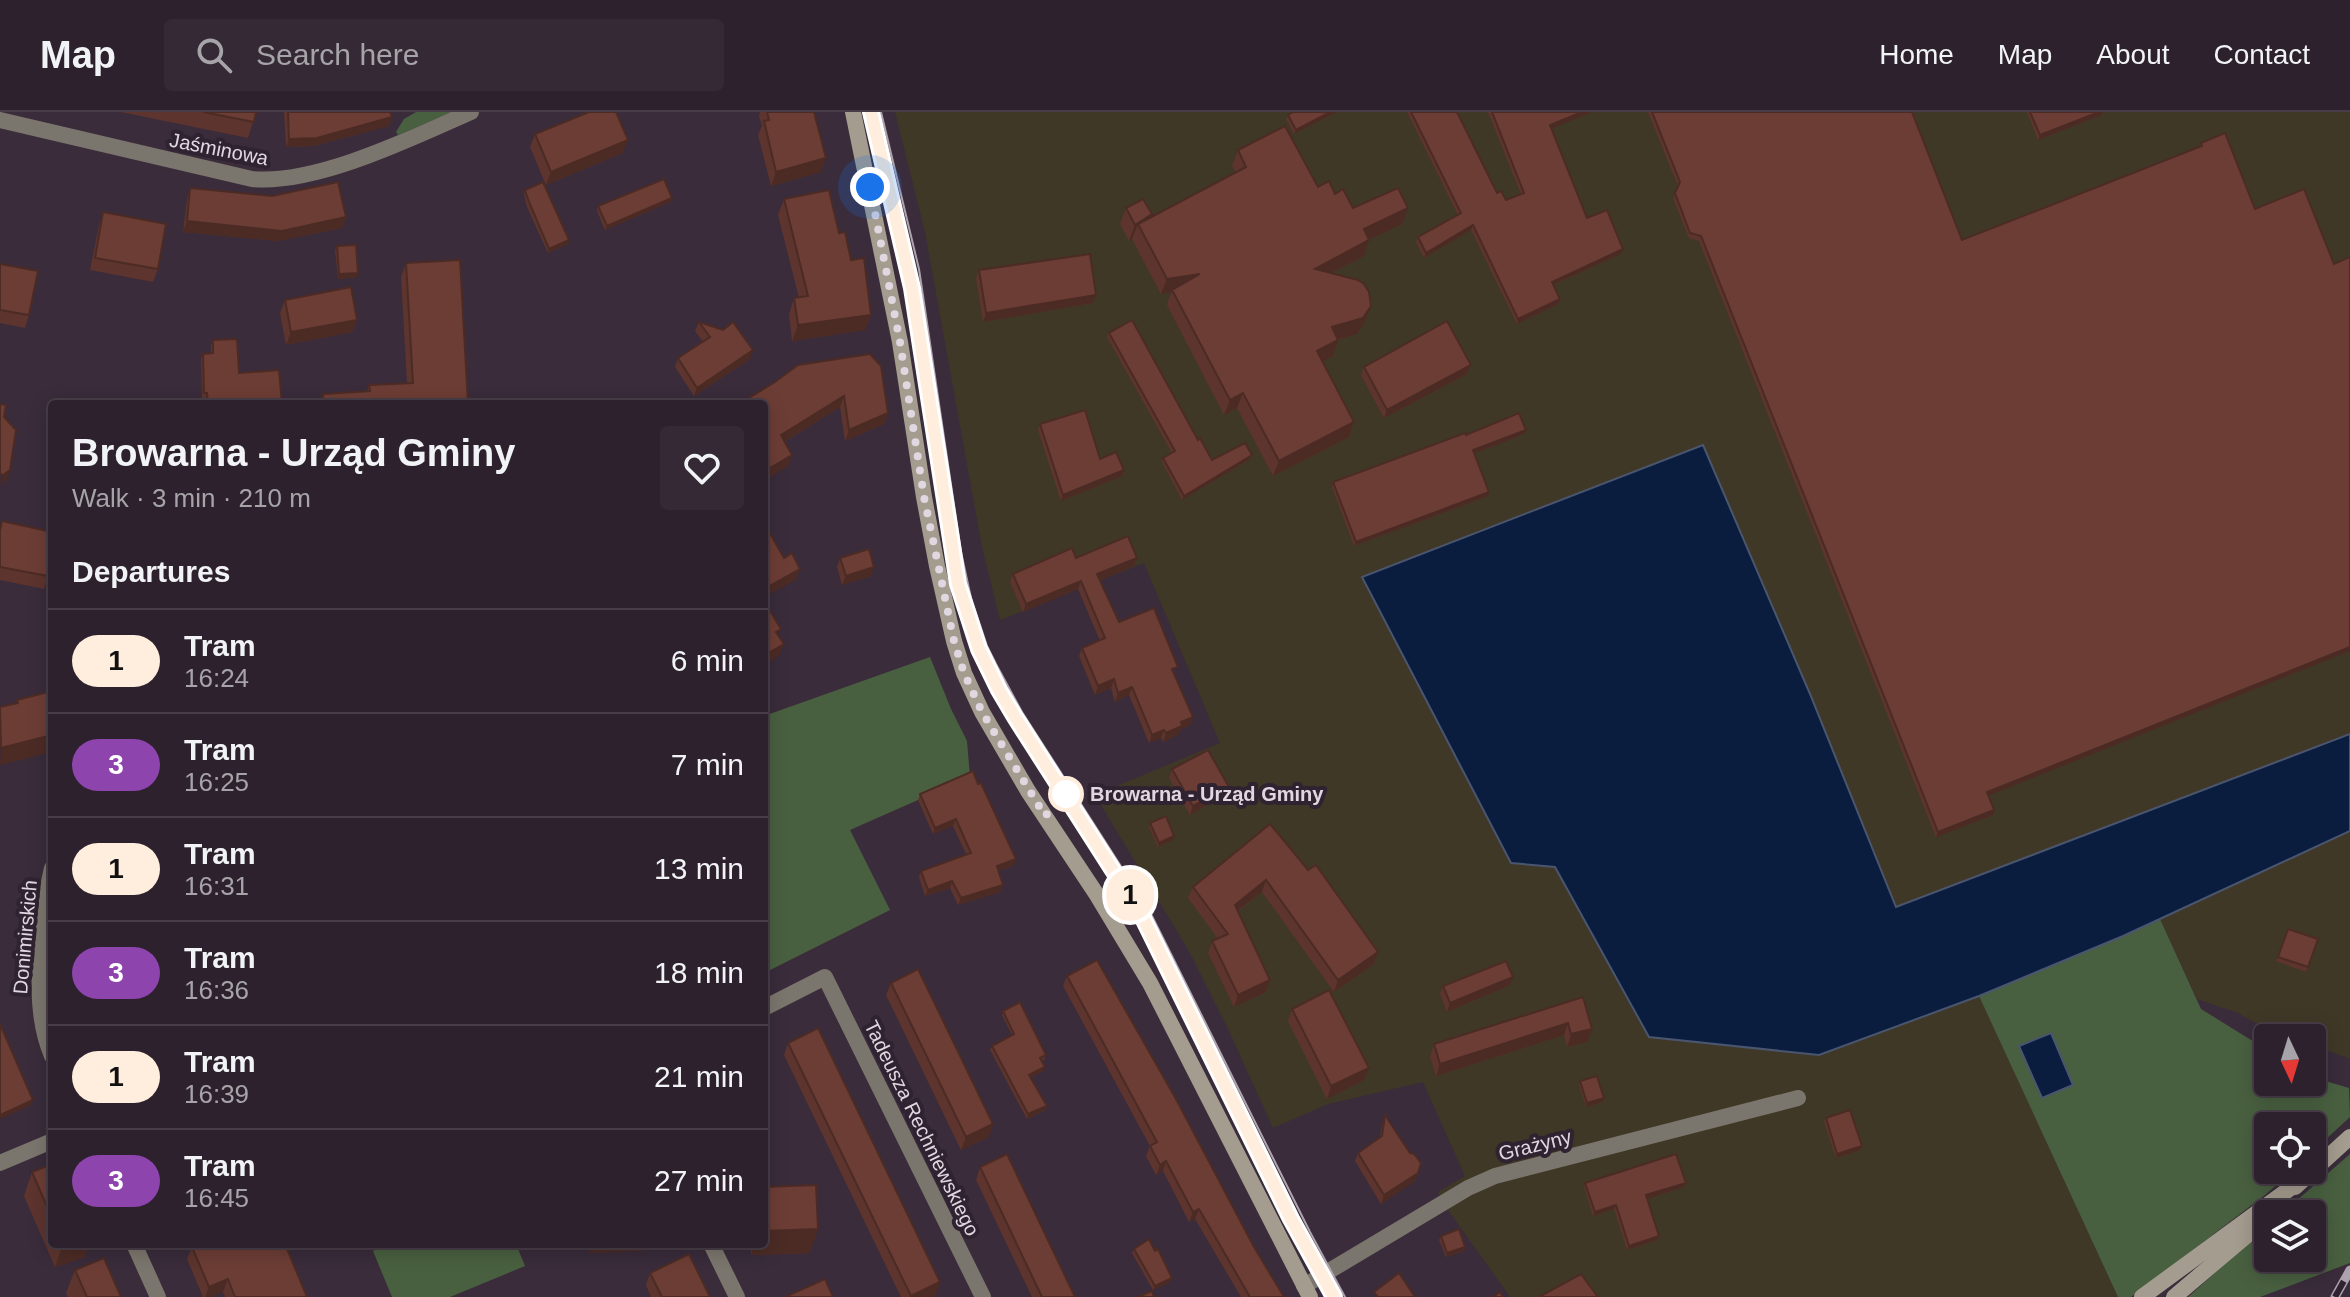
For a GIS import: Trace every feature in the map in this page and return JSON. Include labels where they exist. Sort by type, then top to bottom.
[{"type":"main road","points":[[853,112],[897,327],[937,566],[964,673],[982,712],[1028,791],[1097,895],[1150,983],[1307,1292]]},
{"type":"main road","points":[[2326,1158],[2350,1137]]},
{"type":"main road","points":[[2142,1297],[2296,1184]]},
{"type":"main road","points":[[2282,1200],[2297,1184]]},
{"type":"main road","points":[[2174,1297],[2254,1229]]},
{"type":"street","name":"Jaśminowa","points":[[0,120],[252,179],[270,180],[304,175],[345,162],[471,112]]},
{"type":"street","name":"Donimirskich","points":[[48,894],[39,999],[48,1043]]},
{"type":"street","name":"Tadeusza Rechniewskiego","points":[[768,1006],[825,977],[983,1297]]},
{"type":"street","name":"Grażyny","points":[[1307,1292],[1468,1188],[1495,1176],[1798,1098]]},
{"type":"street","points":[[0,1163],[48,1143]]},
{"type":"street","points":[[136,1248],[158,1297]]},
{"type":"street","points":[[713,1248],[737,1297]]},
{"type":"shaded area","points":[[895,112],[2350,112],[2350,734],[1896,907],[1810,694],[1703,446],[1555,867],[1648,1036],[1819,1055],[1979,996],[2118,1297],[1510,1297],[1438,1192],[1465,1176],[1423,1082],[1328,1104],[1273,1128],[1190,953],[1095,795],[1220,743],[1144,563],[1000,620],[982,547],[925,232]]},
{"type":"shaded area","points":[[2350,831],[2350,1059],[2326,1050],[2326,1024],[2257,1024],[2238,1013],[2197,999],[2160,919]]},
{"type":"green space","points":[[416,112],[453,112],[398,135],[396,132],[404,119]]},
{"type":"green space","points":[[930,657],[967,741],[970,777],[850,830],[890,910],[768,971],[768,715]]},
{"type":"green space","points":[[2160,919],[2201,1009],[2254,1042],[2254,1096],[2326,1096],[2326,1081],[2349,1088],[2350,1117],[2326,1139],[2326,1112],[2254,1112],[2254,1184],[2277,1184],[2131,1297],[2118,1297],[1979,996]]},
{"type":"green space","points":[[2350,1154],[2350,1263],[2260,1297],[2188,1297],[2254,1238],[2254,1272],[2326,1272],[2326,1200],[2297,1200],[2316,1184],[2326,1184],[2326,1175]]},
{"type":"green space","points":[[380,1248],[518,1248],[525,1266],[450,1297],[392,1297],[373,1251]]},
{"type":"water","points":[[1703,445],[1810,694],[1896,907],[2350,734],[2350,831],[2123,936],[1979,996],[1819,1055],[1649,1037],[1555,867],[1511,863],[1362,577]]},
{"type":"water","points":[[2051,1033],[2073,1085],[2042,1098],[2019,1046]]},
{"type":"building","points":[[203,112],[256,112],[254,122]]},
{"type":"building","points":[[288,112],[390,112],[392,117],[317,138],[289,139]]},
{"type":"building","points":[[589,112],[616,112],[628,140],[551,172],[535,134]]},
{"type":"building","points":[[767,112],[814,112],[826,158],[776,172],[764,121],[769,120]]},
{"type":"building","points":[[1293,112],[1330,112],[1296,130],[1288,115]]},
{"type":"building","points":[[1411,112],[1457,112],[1497,193],[1501,191],[1506,200],[1524,193],[1492,112],[1582,112],[1550,125],[1587,218],[1607,210],[1623,249],[1552,282],[1560,299],[1518,319],[1473,225],[1426,253],[1418,237],[1461,213]]},
{"type":"building","points":[[1652,112],[1912,112],[1962,240],[2202,146],[2201,143],[2225,133],[2255,209],[2304,189],[2334,264],[2350,257],[2350,647],[1987,792],[1994,810],[1938,832],[1701,236],[1690,233],[1675,193],[1680,182]]},
{"type":"building","points":[[2030,112],[2099,112],[2040,135]]},
{"type":"building","points":[[1285,126],[1318,187],[1329,181],[1335,194],[1343,189],[1353,208],[1398,188],[1408,208],[1364,229],[1369,240],[1315,269],[1358,280],[1369,292],[1371,306],[1363,318],[1332,327],[1338,340],[1317,351],[1354,422],[1279,461],[1243,393],[1230,400],[1172,290],[1200,274],[1167,279],[1138,224],[1246,167],[1238,150]]},
{"type":"building","points":[[664,179],[672,198],[607,226],[598,206]]},
{"type":"building","points":[[338,182],[346,217],[282,231],[187,221],[190,188],[272,196]]},
{"type":"building","points":[[543,182],[569,240],[549,249],[525,190]]},
{"type":"building","points":[[829,190],[839,233],[845,232],[851,260],[864,258],[871,315],[798,325],[794,298],[808,296],[784,199]]},
{"type":"building","points":[[1143,199],[1152,214],[1135,225],[1126,208]]},
{"type":"building","points":[[103,212],[166,224],[158,269],[95,258]]},
{"type":"building","points":[[356,245],[358,273],[339,274],[337,246]]},
{"type":"building","points":[[1090,254],[1096,295],[986,313],[979,270]]},
{"type":"building","points":[[460,260],[468,400],[323,400],[323,394],[370,391],[369,385],[413,383],[406,263]]},
{"type":"building","points":[[0,264],[38,271],[29,315],[0,310]]},
{"type":"building","points":[[351,287],[357,320],[291,332],[285,300]]},
{"type":"building","points":[[1132,320],[1212,460],[1245,443],[1252,455],[1184,496],[1163,458],[1175,451],[1109,333]]},
{"type":"building","points":[[1447,321],[1471,365],[1387,410],[1364,367]]},
{"type":"building","points":[[699,322],[723,330],[733,322],[753,350],[697,388],[678,358],[710,337]]},
{"type":"building","points":[[237,339],[239,373],[279,370],[282,400],[208,400],[207,393],[204,393],[203,354],[213,353],[213,340]]},
{"type":"building","points":[[870,354],[881,366],[888,413],[849,430],[844,396],[781,435],[792,455],[770,468],[768,400],[746,400],[798,365]]},
{"type":"building","points":[[0,404],[6,405],[4,417],[16,430],[10,470],[3,475],[0,474]]},
{"type":"building","points":[[1085,410],[1100,459],[1116,452],[1124,470],[1063,495],[1040,424]]},
{"type":"building","points":[[1519,413],[1526,430],[1473,450],[1489,492],[1356,542],[1333,482]]},
{"type":"building","points":[[2,521],[48,531],[48,576],[0,567]]},
{"type":"building","points":[[768,530],[784,558],[792,553],[800,569],[768,587]]},
{"type":"building","points":[[1128,536],[1137,558],[1097,574],[1119,622],[1154,608],[1178,667],[1172,669],[1193,717],[1166,733],[1164,730],[1152,735],[1132,687],[1118,693],[1114,679],[1098,686],[1082,648],[1105,638],[1081,581],[1026,604],[1013,574],[1072,548],[1076,558]]},
{"type":"building","points":[[869,549],[874,567],[846,576],[840,558]]},
{"type":"building","points":[[768,608],[781,629],[776,632],[784,644],[768,653]]},
{"type":"building","points":[[48,692],[48,736],[1,748],[0,707],[18,703],[17,700]]},
{"type":"building","points":[[1208,750],[1229,787],[1193,806],[1172,769]]},
{"type":"building","points":[[973,771],[1016,859],[997,866],[1003,885],[961,898],[952,881],[928,890],[921,871],[971,853],[956,819],[935,828],[920,794]]},
{"type":"building","points":[[1166,816],[1174,836],[1159,843],[1150,823]]},
{"type":"building","points":[[1270,824],[1308,870],[1316,865],[1378,952],[1338,980],[1266,880],[1235,905],[1270,980],[1238,995],[1212,941],[1228,934],[1193,887]]},
{"type":"building","points":[[2288,929],[2318,939],[2308,967],[2278,957]]},
{"type":"building","points":[[1097,960],[1284,1297],[1250,1297],[1199,1209],[1193,1212],[1166,1161],[1160,1165],[1150,1146],[1157,1142],[1067,976]]},
{"type":"building","points":[[1506,961],[1513,977],[1450,1003],[1443,986]]},
{"type":"building","points":[[918,969],[993,1124],[966,1137],[891,983]]},
{"type":"building","points":[[1329,990],[1369,1068],[1331,1086],[1292,1009]]},
{"type":"building","points":[[1583,997],[1592,1029],[1571,1034],[1568,1023],[1440,1064],[1434,1044]]},
{"type":"building","points":[[1020,1002],[1046,1055],[1040,1058],[1045,1067],[1029,1075],[1047,1106],[1028,1114],[992,1046],[1014,1034],[1003,1011]]},
{"type":"building","points":[[0,1024],[33,1100],[0,1115]]},
{"type":"building","points":[[818,1028],[940,1282],[911,1296],[788,1043]]},
{"type":"building","points":[[1597,1076],[1604,1098],[1587,1103],[1580,1081]]},
{"type":"building","points":[[1850,1110],[1862,1146],[1837,1154],[1826,1118]]},
{"type":"building","points":[[1385,1115],[1410,1153],[1421,1163],[1418,1173],[1384,1195],[1358,1153],[1382,1136]]},
{"type":"building","points":[[1007,1154],[1075,1297],[1042,1297],[980,1167]]},
{"type":"building","points":[[1676,1154],[1686,1183],[1646,1195],[1659,1236],[1629,1246],[1616,1205],[1595,1212],[1585,1183]]},
{"type":"building","points":[[48,1166],[48,1209],[32,1172]]},
{"type":"building","points":[[816,1185],[818,1229],[768,1231],[768,1187]]},
{"type":"building","points":[[1459,1229],[1465,1247],[1447,1253],[1441,1236]]},
{"type":"building","points":[[1149,1239],[1155,1251],[1158,1249],[1172,1278],[1155,1286],[1134,1249]]},
{"type":"building","points":[[192,1248],[287,1248],[307,1297],[235,1297],[228,1279],[209,1287]]},
{"type":"building","points":[[689,1254],[710,1297],[662,1297],[650,1273]]},
{"type":"building","points":[[104,1258],[121,1297],[87,1297],[75,1270]]},
{"type":"building","points":[[1399,1273],[1415,1297],[1378,1297],[1374,1292]]},
{"type":"building","points":[[1581,1274],[1598,1297],[1539,1297]]},
{"type":"building","points":[[825,1279],[833,1297],[787,1296]]},
{"type":"building","points":[[1152,1291],[1154,1297],[1138,1297]]},
{"type":"tram line","name":"1","points":[[871,112],[912,288],[958,584],[979,649],[1015,717],[1141,914],[1291,1219],[1334,1297]]},
{"type":"tram line","points":[[881,112],[919,269],[961,552],[971,598],[987,646],[1022,712],[1149,910],[1345,1297]]},
{"type":"railway","points":[[2335,1297],[2350,1270]]},
{"type":"place","name":"Browarna - Urząd Gminy","points":[[1066,794]]},
{"type":"route","points":[[870,187],[900,342],[937,566],[946,612],[964,673],[982,712],[1045,816],[1066,794]]}]
